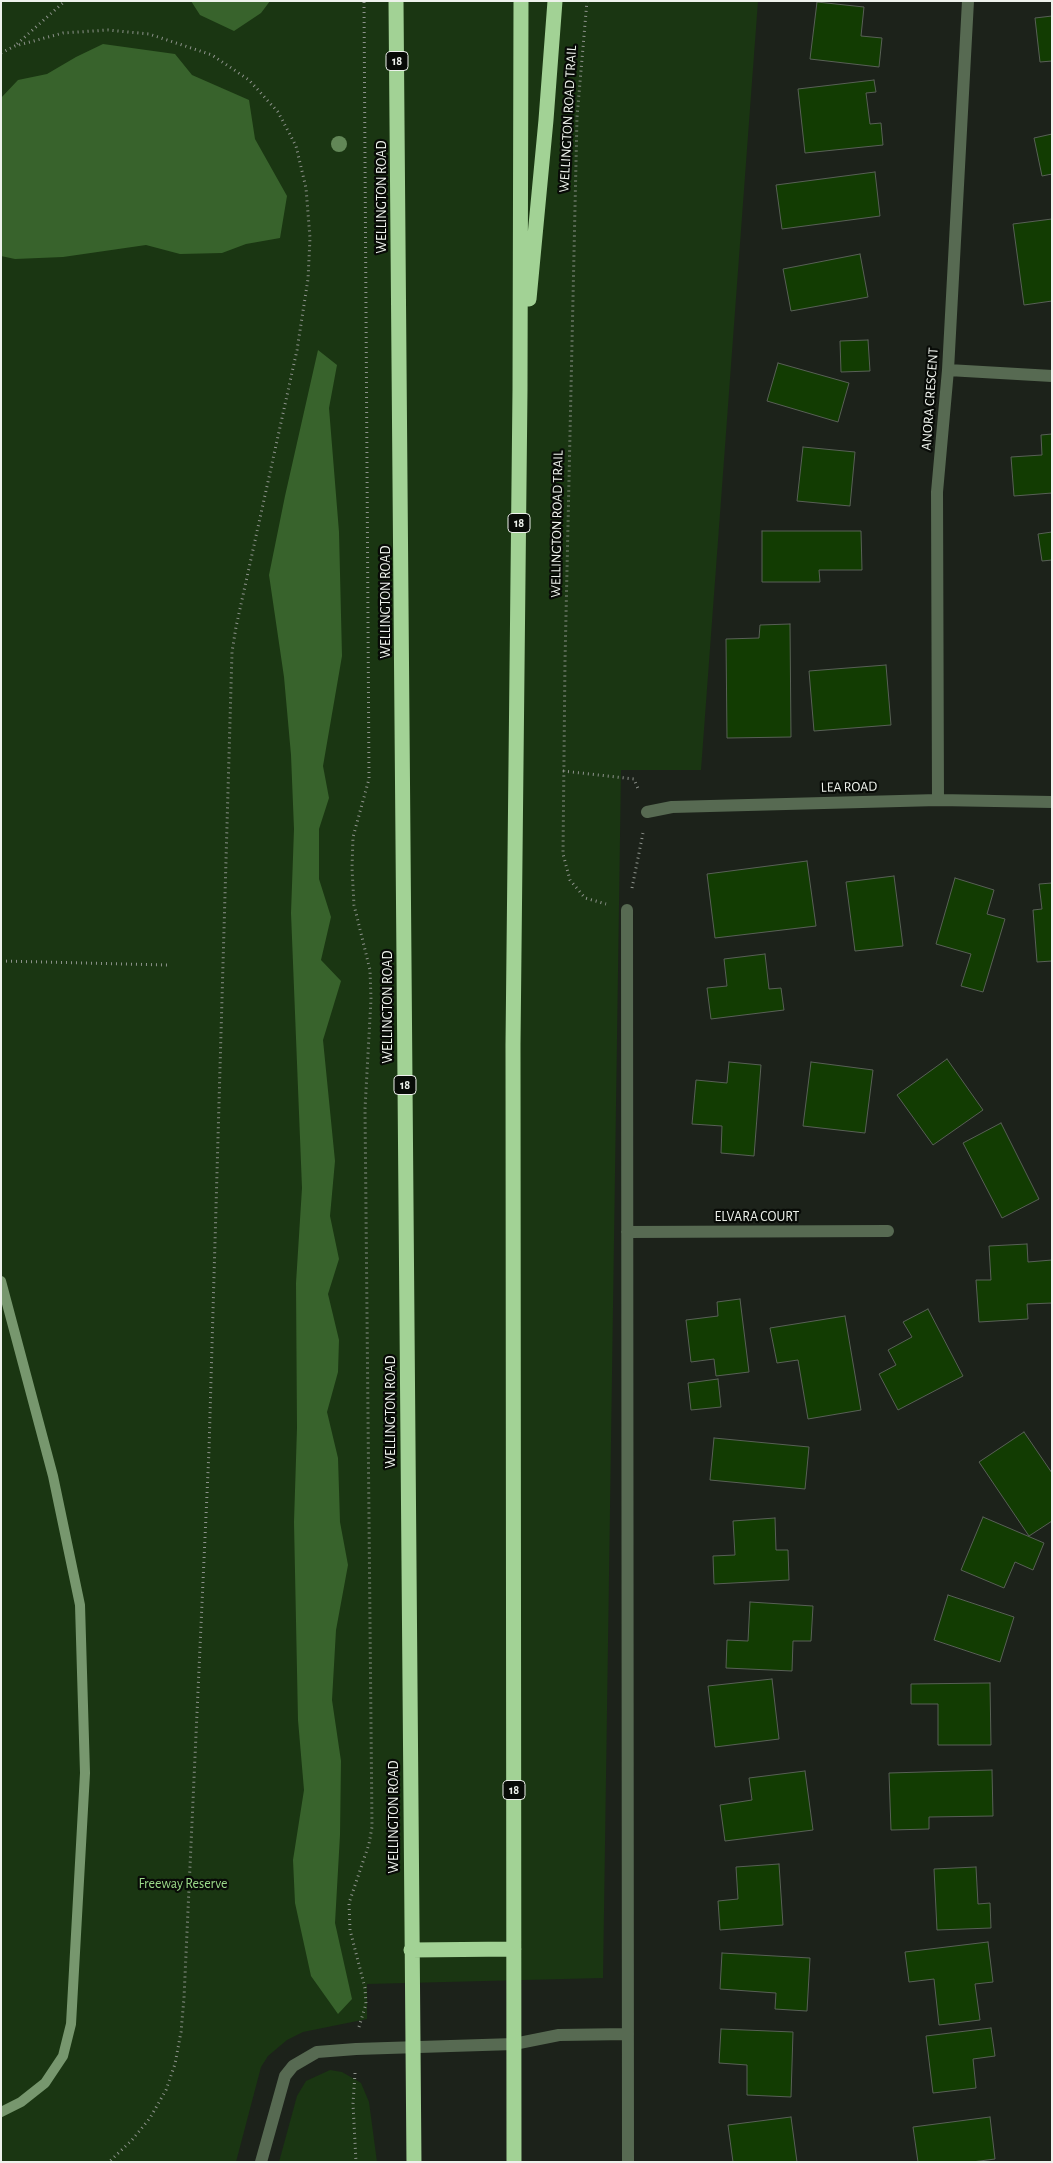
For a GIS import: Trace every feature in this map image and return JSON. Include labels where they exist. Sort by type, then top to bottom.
[{"type":"highway","name":"WELLINGTON ROAD","points":[[396,1],[414,2162]]},
{"type":"highway","name":"18","points":[[514,2162],[513,1034],[520,390],[521,1]]},
{"type":"highway","points":[[520,390],[546,120],[554,1]]},
{"type":"highway","points":[[411,1950],[514,1949]]},
{"type":"street","name":"ANORA CRESCENT","points":[[938,800],[937,492],[948,370],[968,1]]},
{"type":"street","points":[[948,370],[1052,376]]},
{"type":"street","name":"LEA ROAD","points":[[647,812],[672,807],[938,800],[1052,802]]},
{"type":"street","points":[[627,910],[628,2162]]},
{"type":"street","name":"ELVARA COURT","points":[[627,1232],[888,1231]]},
{"type":"street","points":[[261,2162],[285,2076],[293,2066],[317,2052],[514,2044],[559,2035],[628,2034]]},
{"type":"path","points":[[15,46],[65,1]]},
{"type":"path","points":[[356,2162],[353,2104],[356,2049],[360,2020],[366,2004],[365,1988],[350,1930],[349,1903],[369,1844],[372,1827],[365,1119],[371,999],[370,970],[354,905],[352,868],[353,837],[369,779],[364,1]]},
{"type":"path","name":"WELLINGTON ROAD TRAIL","points":[[587,1],[577,117],[563,771],[563,854],[570,880],[585,898],[627,910]]},
{"type":"path","points":[[1,53],[15,46],[63,33],[108,30],[149,34],[212,54],[249,80],[278,112],[296,146],[306,188],[310,238],[308,279],[297,350],[232,652],[209,1450],[181,2032],[175,2064],[166,2090],[150,2118],[132,2140],[109,2162]]},
{"type":"path","points":[[563,771],[634,779],[647,812],[627,910]]},
{"type":"path","points":[[1,962],[167,965]]},
{"type":"green space","name":"Freeway Reserve","points":[[1,1],[758,1],[701,770],[621,770],[603,1978],[367,1984],[367,2019],[303,2032],[287,2040],[268,2056],[261,2067],[236,2162],[1,2162]]},
{"type":"green space","points":[[191,1],[270,1],[261,13],[234,31],[200,15]]},
{"type":"green space","points":[[103,44],[175,54],[192,75],[249,100],[255,139],[287,196],[280,238],[246,244],[222,253],[180,254],[146,245],[63,257],[15,259],[1,256],[1,98],[18,80],[47,74]]},
{"type":"green space","points":[[318,350],[337,365],[329,408],[339,532],[342,656],[323,766],[329,798],[319,829],[319,879],[331,917],[321,960],[341,981],[323,1040],[335,1161],[330,1216],[339,1259],[328,1294],[339,1340],[338,1372],[327,1412],[338,1458],[340,1522],[348,1565],[336,1630],[332,1700],[341,1761],[340,1835],[335,1923],[352,1999],[338,2014],[311,1976],[295,1903],[293,1860],[304,1790],[298,1720],[294,1522],[297,1428],[296,1283],[302,1188],[291,913],[294,829],[291,755],[284,677],[269,575]]},
{"type":"green space","points":[[330,2070],[342,2072],[361,2083],[369,2102],[377,2162],[279,2162],[297,2096],[306,2081]]},
{"type":"building","points":[[817,2],[864,7],[861,36],[882,38],[879,67],[810,59]]},
{"type":"building","points":[[1052,16],[1052,61],[1040,62],[1035,18]]},
{"type":"building","points":[[874,80],[876,92],[866,93],[870,124],[881,123],[883,145],[805,153],[798,89]]},
{"type":"building","points":[[1052,134],[1052,174],[1042,176],[1034,138]]},
{"type":"building","points":[[875,172],[880,216],[782,229],[776,185]]},
{"type":"building","points":[[1052,219],[1052,301],[1024,305],[1013,224]]},
{"type":"building","points":[[860,254],[868,297],[791,311],[783,269]]},
{"type":"building","points":[[868,340],[870,371],[841,372],[840,341]]},
{"type":"building","points":[[778,363],[849,383],[838,422],[767,401]]},
{"type":"building","points":[[1052,434],[1052,493],[1014,496],[1011,457],[1042,455],[1041,435]]},
{"type":"building","points":[[803,447],[855,452],[850,506],[797,501]]},
{"type":"building","points":[[762,531],[861,531],[862,570],[819,570],[820,582],[762,582]]},
{"type":"building","points":[[1052,532],[1052,560],[1042,561],[1038,534]]},
{"type":"building","points":[[790,624],[791,737],[727,738],[726,639],[759,638],[760,625]]},
{"type":"building","points":[[886,665],[891,725],[814,731],[809,671]]},
{"type":"building","points":[[807,861],[816,926],[715,938],[707,874]]},
{"type":"building","points":[[894,876],[903,946],[855,951],[846,882]]},
{"type":"building","points":[[955,878],[994,890],[987,914],[1005,919],[983,992],[961,986],[971,954],[936,944]]},
{"type":"building","points":[[1052,883],[1052,961],[1037,962],[1033,910],[1042,909],[1039,884]]},
{"type":"building","points":[[765,954],[769,989],[781,988],[784,1010],[711,1019],[707,988],[727,986],[724,959]]},
{"type":"building","points":[[947,1059],[983,1110],[933,1145],[897,1095]]},
{"type":"building","points":[[729,1062],[761,1065],[754,1156],[721,1153],[722,1126],[692,1124],[696,1080],[727,1083]]},
{"type":"building","points":[[811,1062],[873,1070],[865,1133],[803,1126]]},
{"type":"building","points":[[1001,1123],[1039,1199],[1002,1218],[963,1143]]},
{"type":"building","points":[[1027,1244],[1028,1262],[1052,1260],[1052,1303],[1027,1304],[1028,1319],[979,1322],[976,1280],[991,1280],[989,1246]]},
{"type":"building","points":[[740,1299],[749,1372],[716,1376],[714,1359],[691,1362],[686,1320],[718,1316],[717,1302]]},
{"type":"building","points":[[928,1309],[963,1376],[898,1410],[879,1374],[896,1365],[888,1350],[912,1337],[903,1322]]},
{"type":"building","points":[[845,1316],[861,1410],[808,1419],[798,1360],[777,1363],[770,1328]]},
{"type":"building","points":[[718,1379],[721,1407],[691,1410],[688,1383]]},
{"type":"building","points":[[1024,1432],[1052,1473],[1052,1521],[1029,1536],[979,1462]]},
{"type":"building","points":[[714,1438],[809,1447],[805,1489],[710,1480]]},
{"type":"building","points":[[983,1517],[1044,1543],[1033,1570],[1015,1562],[1004,1588],[961,1570]]},
{"type":"building","points":[[775,1518],[776,1550],[788,1550],[789,1580],[714,1584],[713,1556],[735,1555],[733,1521]]},
{"type":"building","points":[[948,1595],[1014,1617],[1000,1662],[934,1640]]},
{"type":"building","points":[[750,1602],[813,1606],[811,1641],[793,1641],[792,1671],[726,1668],[727,1640],[748,1641]]},
{"type":"building","points":[[772,1679],[779,1739],[715,1747],[708,1686]]},
{"type":"building","points":[[990,1683],[991,1745],[938,1745],[938,1704],[911,1704],[911,1684]]},
{"type":"building","points":[[992,1770],[993,1816],[929,1817],[929,1829],[891,1830],[889,1773]]},
{"type":"building","points":[[805,1771],[813,1830],[725,1841],[720,1805],[752,1800],[749,1778]]},
{"type":"building","points":[[779,1864],[783,1925],[720,1930],[718,1901],[738,1899],[736,1867]]},
{"type":"building","points":[[976,1867],[978,1904],[990,1903],[991,1928],[937,1930],[934,1869]]},
{"type":"building","points":[[988,1942],[993,1982],[975,1984],[980,2020],[939,2025],[934,1979],[909,1982],[905,1952]]},
{"type":"building","points":[[722,1953],[810,1958],[807,2011],[775,2009],[776,1993],[720,1989]]},
{"type":"building","points":[[991,2028],[995,2056],[973,2059],[976,2088],[933,2093],[926,2036]]},
{"type":"building","points":[[721,2029],[793,2032],[791,2097],[747,2095],[747,2065],[719,2063]]},
{"type":"building","points":[[791,2117],[797,2162],[733,2162],[728,2125]]},
{"type":"building","points":[[990,2117],[995,2159],[972,2162],[918,2162],[913,2127]]},
{"type":"waterway","points":[[1,1281],[53,1476],[80,1605],[85,1773],[71,2024],[63,2056],[45,2083],[21,2102],[1,2112]]}]
